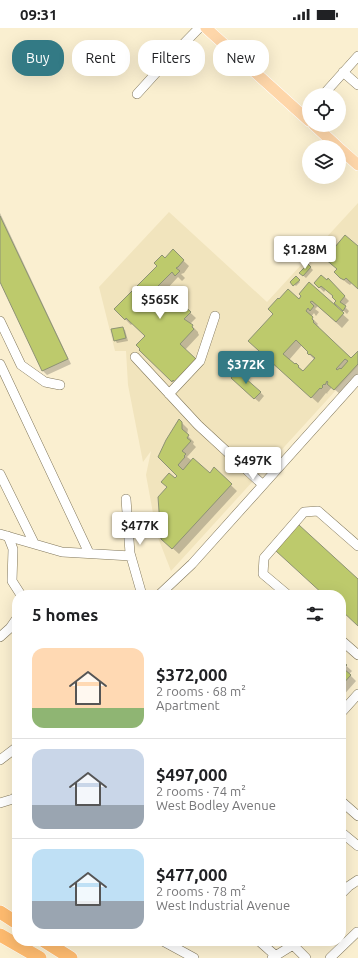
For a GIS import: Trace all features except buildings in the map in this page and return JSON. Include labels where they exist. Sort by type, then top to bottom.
[{"type":"highway","points":[[0,912],[12,920]]},
{"type":"highway","points":[[0,935],[12,942]]},
{"type":"highway","points":[[19,946],[40,958]]},
{"type":"highway","points":[[52,946],[71,958]]},
{"type":"main road","points":[[206,28],[302,111]]},
{"type":"main road","points":[[322,132],[330,140]]},
{"type":"main road","points":[[346,154],[358,165]]},
{"type":"street","points":[[137,94],[164,63],[199,28]]},
{"type":"street","points":[[329,88],[358,56]]},
{"type":"street","points":[[343,72],[358,85]]},
{"type":"street","points":[[169,394],[200,361],[215,316]]},
{"type":"street","points":[[0,321],[21,365],[45,382],[60,385]]},
{"type":"street","points":[[135,357],[198,425],[263,485]]},
{"type":"street","points":[[0,364],[89,553]]},
{"type":"street","points":[[164,590],[192,564],[358,379]]},
{"type":"street","points":[[0,474],[34,543]]},
{"type":"street","points":[[126,499],[131,556],[141,590]]},
{"type":"street","points":[[282,590],[263,574],[264,558],[304,512],[318,511],[358,546]]},
{"type":"street","points":[[4,535],[62,552],[131,556]]},
{"type":"street","points":[[4,535],[13,549],[12,581],[18,590]]},
{"type":"street","points":[[0,637],[12,625]]},
{"type":"street","points":[[346,644],[358,655]]},
{"type":"street","points":[[346,707],[358,694]]},
{"type":"street","points":[[0,760],[12,751]]},
{"type":"street","points":[[0,803],[12,799]]},
{"type":"street","points":[[346,805],[358,816]]},
{"type":"street","points":[[346,836],[358,846]]},
{"type":"street","points":[[346,889],[358,880]]},
{"type":"street","points":[[346,943],[358,931]]},
{"type":"street","points":[[172,946],[194,958]]},
{"type":"street","points":[[264,946],[274,957],[291,946]]},
{"type":"street","points":[[298,946],[306,958]]},
{"type":"street","points":[[330,958],[342,946]]},
{"type":"shaded area","points":[[358,203],[358,366],[171,571],[157,535],[146,475],[151,451],[143,462],[128,385],[126,351],[115,351],[99,287],[169,212],[267,302]]}]
